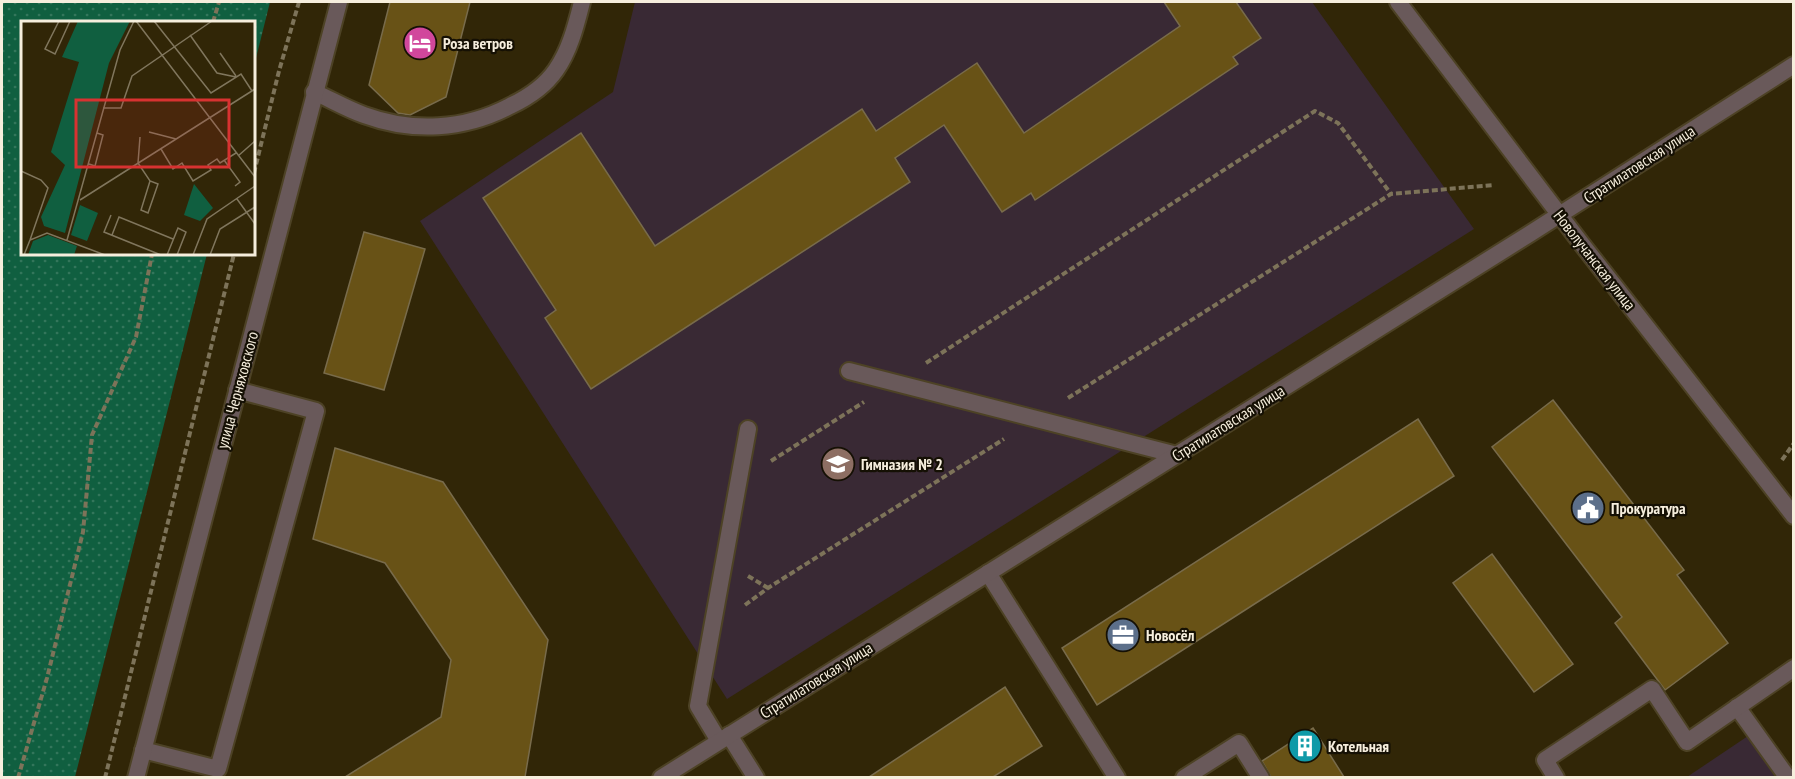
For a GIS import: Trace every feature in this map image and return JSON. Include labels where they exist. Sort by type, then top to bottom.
[{"type":"street","name":"улица Черняховского","points":[[136,777],[339,2]]},
{"type":"street","points":[[314,92],[364,116],[410,126],[453,126],[491,116],[530,96],[556,71],[572,38],[582,2]]},
{"type":"street","name":"Новолучанская улица","points":[[1398,2],[1794,516]]},
{"type":"street","name":"Стратилатовская улица","points":[[661,777],[1560,215],[1794,65]]},
{"type":"street","points":[[849,371],[1177,455]]},
{"type":"street","points":[[143,750],[218,769],[316,411],[237,390]]},
{"type":"street","points":[[748,429],[698,706],[756,777]]},
{"type":"street","points":[[988,573],[1117,777]]},
{"type":"street","points":[[1556,777],[1545,760],[1652,689],[1687,742],[1794,668]]},
{"type":"street","points":[[1737,707],[1788,777]]},
{"type":"street","points":[[1184,777],[1239,743],[1261,777]]},
{"type":"path","points":[[213,21],[219,2]]},
{"type":"path","points":[[255,169],[299,2]]},
{"type":"path","points":[[770,461],[1315,111],[1338,123],[1391,194]]},
{"type":"path","points":[[742,573],[768,588],[1391,194],[1494,184]]},
{"type":"path","points":[[18,777],[47,678],[83,532],[92,435],[136,337],[152,255]]},
{"type":"path","points":[[105,777],[234,255]]},
{"type":"shaded area","name":"Гимназия № 2","points":[[635,2],[1312,2],[1474,229],[727,699],[420,221],[613,92]]},
{"type":"shaded area","points":[[1748,736],[1775,777],[1687,777]]},
{"type":"green space","points":[[2,2],[270,2],[255,62],[255,21],[21,21],[21,255],[207,255],[75,777],[2,777]]},
{"type":"building","name":"Роза ветров","points":[[390,2],[470,2],[446,97],[410,115],[398,113],[369,85]]},
{"type":"building","points":[[1164,2],[1236,2],[1261,38],[1233,57],[1238,64],[1035,200],[1031,193],[1002,212],[944,125],[895,158],[910,182],[591,389],[545,318],[556,310],[483,198],[581,133],[655,246],[862,109],[876,131],[977,63],[1024,133],[1180,26]]},
{"type":"building","points":[[364,232],[425,249],[384,390],[324,373]]},
{"type":"building","name":"Прокуратура","points":[[1553,400],[1684,570],[1677,575],[1728,643],[1665,690],[1615,623],[1622,617],[1492,447]]},
{"type":"building","points":[[1418,419],[1454,476],[1097,705],[1062,648]]},
{"type":"building","points":[[335,448],[443,482],[548,640],[525,777],[345,777],[441,717],[451,660],[385,563],[313,539]]},
{"type":"building","points":[[1492,554],[1573,664],[1534,692],[1453,583]]},
{"type":"building","points":[[1005,687],[1042,746],[993,777],[869,777]]},
{"type":"building","name":"Котельная","points":[[1313,728],[1344,777],[1271,777],[1262,761]]},
{"type":"place","name":"Роза ветров","points":[[420,43]]},
{"type":"place","name":"Гимназия № 2","points":[[838,464]]},
{"type":"place","name":"Прокуратура","points":[[1588,508]]},
{"type":"place","name":"Новосёл","points":[[1123,635]]},
{"type":"place","name":"Котельная","points":[[1305,746]]}]
